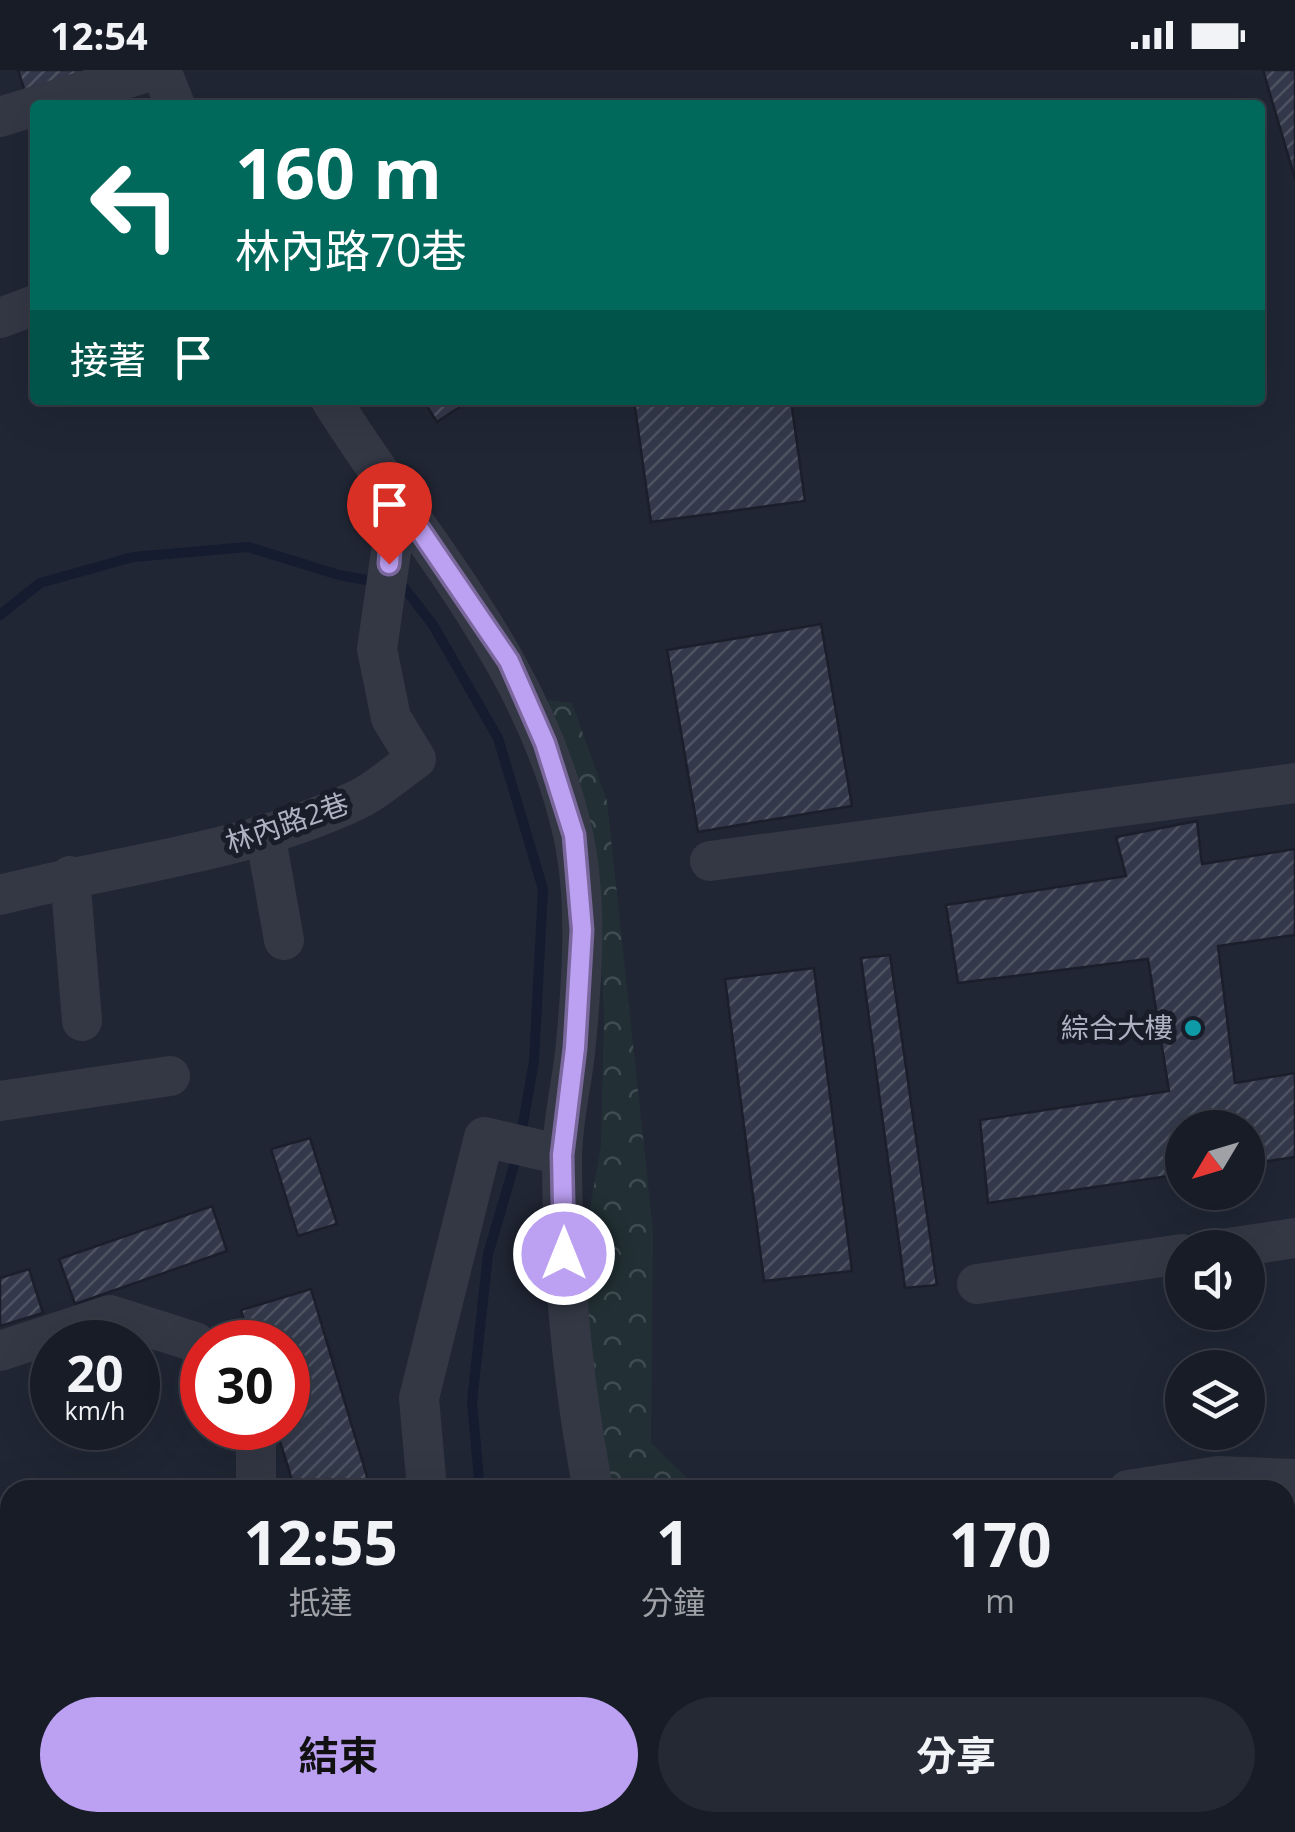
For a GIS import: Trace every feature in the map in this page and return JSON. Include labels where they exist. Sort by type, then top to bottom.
[{"type":"street","points":[[57,100],[158,70],[173,100]]},
{"type":"street","points":[[0,117],[30,108]]},
{"type":"street","points":[[0,318],[30,307]]},
{"type":"street","points":[[334,405],[509,661],[545,743],[574,835],[582,930],[575,1048],[562,1155],[564,1288],[592,1480]]},
{"type":"street","name":"林內路2巷","points":[[0,895],[70,876],[197,852],[265,833],[360,798],[416,759],[391,718],[376,649],[393,538],[394,492]]},
{"type":"street","points":[[710,861],[1295,783]]},
{"type":"street","points":[[265,833],[284,940]]},
{"type":"street","points":[[70,876],[82,1021]]},
{"type":"street","points":[[0,1101],[170,1076]]},
{"type":"street","points":[[426,1480],[419,1398],[484,1136],[494,1142],[562,1155]]},
{"type":"street","points":[[1265,1242],[1295,1238]]},
{"type":"street","points":[[977,1284],[1165,1256]]},
{"type":"street","points":[[0,1351],[110,1315],[180,1337]]},
{"type":"street","points":[[256,1450],[256,1480]]},
{"type":"street","points":[[1192,1480],[1218,1476],[1295,1479]]},
{"type":"green space","points":[[546,700],[572,703],[607,801],[653,1231],[651,1443],[689,1480],[608,1480],[582,1353],[590,1208],[601,1146],[604,1018],[599,904]]},
{"type":"building","points":[[18,70],[89,70],[25,92]]},
{"type":"building","points":[[1263,70],[1295,70],[1295,179]]},
{"type":"building","points":[[426,405],[462,405],[437,422]]},
{"type":"building","points":[[635,405],[792,405],[805,501],[651,522]]},
{"type":"building","points":[[821,624],[852,806],[698,832],[667,650]]},
{"type":"building","name":"綜合大樓","points":[[1197,821],[1202,864],[1295,849],[1295,935],[1218,946],[1235,1083],[1295,1073],[1295,1157],[1265,1161],[1265,1110],[1165,1110],[1165,1177],[988,1203],[980,1120],[1169,1091],[1148,959],[958,983],[946,905],[1126,876],[1116,837]]},
{"type":"building","points":[[890,955],[937,1285],[905,1288],[861,958]]},
{"type":"building","points":[[814,968],[852,1271],[764,1281],[725,979]]},
{"type":"building","points":[[310,1138],[337,1224],[298,1236],[271,1149]]},
{"type":"building","points":[[212,1206],[227,1251],[75,1304],[59,1259]]},
{"type":"building","points":[[29,1269],[43,1313],[0,1326],[0,1278]]},
{"type":"building","points":[[311,1289],[368,1480],[292,1480],[283,1450],[310,1450],[310,1320],[244,1320],[241,1310]]},
{"type":"waterway","points":[[0,615],[40,583],[133,557],[248,547],[339,575],[378,582]]},
{"type":"waterway","points":[[395,584],[403,586],[433,625],[498,738],[543,889],[534,1061],[521,1135]]},
{"type":"waterway","points":[[479,1480],[472,1402],[488,1254],[518,1152]]},
{"type":"place","name":"綜合大樓","points":[[1193,1028]]},
{"type":"route","points":[[389,564],[394,492],[509,661],[545,743],[574,835],[582,930],[575,1048],[562,1155],[564,1254]]}]
